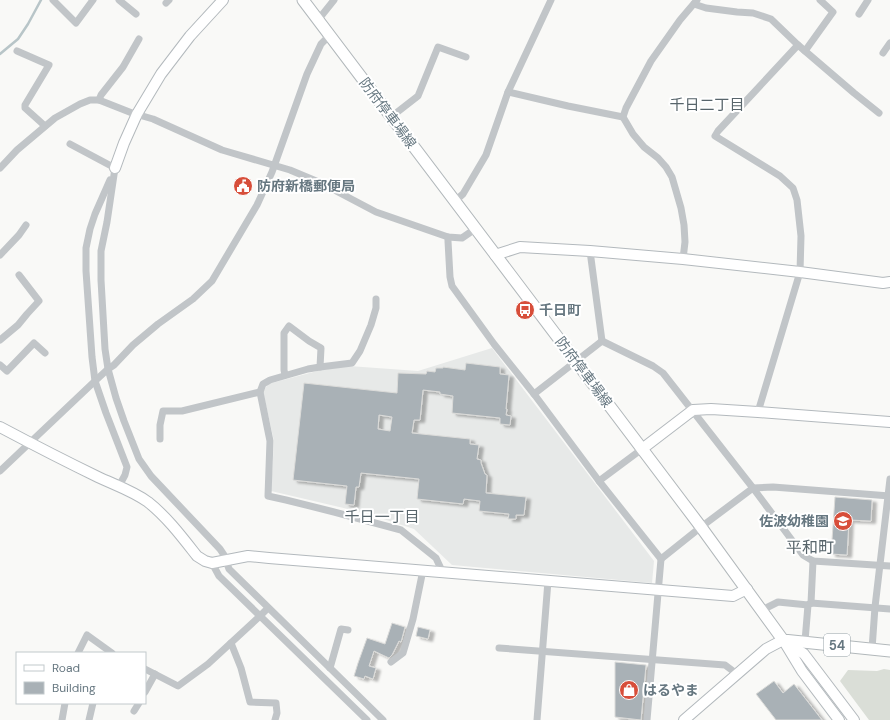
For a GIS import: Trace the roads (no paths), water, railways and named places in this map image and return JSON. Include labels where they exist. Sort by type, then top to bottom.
[{"type":"main road","name":"防府停車場線","points":[[303,0],[701,527],[783,640]]},
{"type":"main road","name":"54","points":[[783,640],[805,641],[890,651]]},
{"type":"street","points":[[53,0],[76,23],[93,0]]},
{"type":"street","points":[[119,0],[136,14]]},
{"type":"street","points":[[119,486],[127,467],[95,381],[92,357],[86,271],[86,248],[90,229],[137,114],[161,74],[190,36],[223,0]]},
{"type":"street","points":[[318,20],[334,0]]},
{"type":"street","points":[[455,201],[464,194],[486,155],[508,92],[551,0]]},
{"type":"street","points":[[805,51],[832,12],[820,0]]},
{"type":"street","points":[[859,14],[868,0]]},
{"type":"street","points":[[623,117],[626,108],[651,61],[680,20],[696,2],[706,8],[754,13],[771,19],[798,46],[879,113]]},
{"type":"street","points":[[0,471],[108,369],[114,366],[133,345],[193,298],[212,281],[257,205],[272,172],[307,74],[321,44],[330,35]]},
{"type":"street","points":[[99,100],[101,95],[123,67],[138,38]]},
{"type":"street","points":[[883,53],[890,43]]},
{"type":"street","points":[[758,412],[800,272],[801,236],[797,200],[793,188],[780,176],[715,136],[798,46]]},
{"type":"street","points":[[391,117],[418,96],[438,47],[466,57]]},
{"type":"street","points":[[17,51],[49,65],[26,105],[26,108],[45,126]]},
{"type":"street","points":[[508,92],[623,117],[633,134],[644,147],[658,158],[672,177],[680,202],[684,225],[685,242],[683,258]]},
{"type":"street","points":[[0,168],[17,150],[55,118],[80,104],[90,100],[99,100],[132,113],[153,119],[222,150],[290,170],[321,183],[376,212],[448,237],[462,238],[475,228]]},
{"type":"street","points":[[70,144],[115,168]]},
{"type":"street","points":[[115,168],[101,252],[105,349],[108,369],[116,398],[139,459],[151,476],[220,549],[229,569],[383,720]]},
{"type":"street","points":[[0,255],[19,235],[26,224]]},
{"type":"street","points":[[448,237],[450,277],[452,286],[494,344],[661,559],[647,720]]},
{"type":"street","points":[[496,255],[520,247],[590,251],[683,258],[883,283],[890,282]]},
{"type":"street","points":[[590,251],[602,341]]},
{"type":"street","points":[[0,340],[18,325],[39,301],[19,275]]},
{"type":"street","points":[[376,299],[376,308],[371,325],[360,351],[352,363],[320,367],[270,380],[263,384],[260,392],[270,441],[268,496],[401,530],[436,558],[442,571]]},
{"type":"street","points":[[285,376],[284,333],[289,326],[321,348],[320,367]]},
{"type":"street","points":[[534,394],[602,341]]},
{"type":"street","points":[[602,341],[653,366],[663,373],[693,410],[803,555],[813,561],[890,566]]},
{"type":"street","points":[[0,366],[7,371],[34,343],[44,353]]},
{"type":"street","points":[[160,439],[160,425],[163,411],[182,411],[260,392]]},
{"type":"street","points":[[599,481],[693,410],[711,409],[890,422]]},
{"type":"street","points":[[0,427],[146,501],[162,513],[197,556],[204,561],[212,563],[248,556],[733,596],[747,589]]},
{"type":"street","points":[[872,650],[875,607],[890,479]]},
{"type":"street","points":[[661,559],[753,488],[773,487],[889,496]]},
{"type":"street","points":[[805,641],[810,604],[813,561]]},
{"type":"street","points":[[212,563],[219,576],[359,717],[368,720]]},
{"type":"street","points":[[391,662],[403,653],[413,619],[424,570]]},
{"type":"street","points":[[537,720],[548,581]]},
{"type":"street","points":[[762,610],[778,602],[890,609]]},
{"type":"street","points":[[146,670],[178,686],[208,664],[268,608]]},
{"type":"street","points":[[330,668],[341,629],[348,630]]},
{"type":"street","points":[[78,652],[87,635],[111,652]]},
{"type":"street","points":[[684,720],[766,649],[783,640]]},
{"type":"street","points":[[783,640],[802,671],[839,720]]},
{"type":"street","points":[[783,640],[804,654],[854,720]]},
{"type":"street","points":[[231,643],[241,668],[250,702],[276,703],[277,713],[275,720]]},
{"type":"street","points":[[499,648],[725,665],[737,674]]},
{"type":"street","points":[[146,690],[155,674]]},
{"type":"street","points":[[62,720],[65,704]]},
{"type":"street","points":[[88,720],[93,704]]},
{"type":"street","points":[[134,711],[138,704]]},
{"type":"waterway","points":[[0,54],[18,39],[41,0]]},
{"type":"place","name":"防府新橋郵便局","points":[[243,186]]},
{"type":"place","name":"千日町","points":[[525,310]]},
{"type":"place","name":"佐波幼稚園","points":[[843,521]]},
{"type":"place","name":"はるやま","points":[[629,690]]},
{"type":"district","name":"千日二丁目","points":[[707,105]]},
{"type":"district","name":"千日一丁目","points":[[382,517]]},
{"type":"district","name":"平和町","points":[[810,547]]}]
